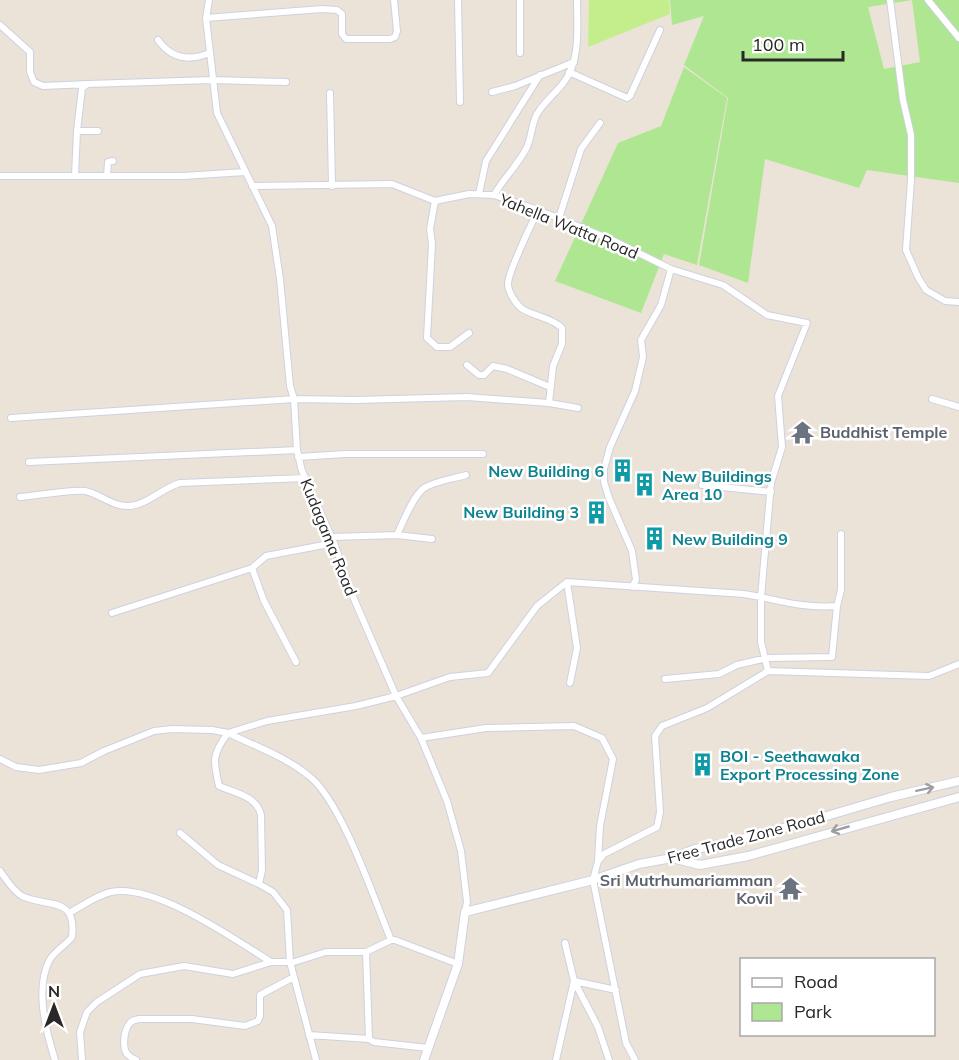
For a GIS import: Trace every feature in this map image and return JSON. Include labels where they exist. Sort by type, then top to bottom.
[{"type":"street","name":"Kudagama Road","points":[[209,0],[206,18],[217,113],[272,226],[302,471],[333,540],[354,599],[396,696],[421,738],[447,801],[461,851],[467,902],[458,964],[424,1060]]},
{"type":"street","points":[[206,18],[322,9],[337,10],[342,14],[342,34],[346,39],[390,39],[395,37],[397,30],[394,0]]},
{"type":"street","points":[[458,0],[460,102]]},
{"type":"street","points":[[520,0],[520,53]]},
{"type":"street","points":[[494,195],[502,181],[517,165],[527,147],[534,120],[539,111],[566,80],[574,62],[577,38],[577,0]]},
{"type":"street","points":[[890,0],[903,100],[911,135],[911,180],[906,250],[926,290],[945,301],[959,302]]},
{"type":"street","points":[[928,0],[959,38]]},
{"type":"street","points":[[0,25],[30,52],[30,72],[34,82],[43,86],[212,80],[286,82]]},
{"type":"street","points":[[569,72],[627,98],[630,96],[660,30]]},
{"type":"street","points":[[158,40],[176,57],[202,56],[209,53]]},
{"type":"street","points":[[492,92],[515,86],[574,62]]},
{"type":"street","points":[[479,194],[486,161],[540,75]]},
{"type":"street","points":[[75,176],[82,88],[88,84]]},
{"type":"street","points":[[330,93],[332,186]]},
{"type":"street","points":[[559,219],[581,149],[600,123]]},
{"type":"street","points":[[77,131],[98,131]]},
{"type":"street","points":[[107,176],[108,162],[113,161]]},
{"type":"street","points":[[0,176],[183,176],[245,172]]},
{"type":"street","points":[[252,186],[392,184],[435,201],[430,229],[432,244],[427,338],[437,347],[450,347],[469,333]]},
{"type":"street","name":"Yahella Watta Road","points":[[435,201],[479,194],[494,195],[612,240],[671,269],[723,285],[767,315],[807,323],[778,396],[782,447],[771,483],[771,492]]},
{"type":"street","points":[[538,210],[507,283],[510,293],[519,306],[539,317],[556,321],[562,328],[562,344],[553,366],[549,403]]},
{"type":"street","points":[[632,587],[636,580],[632,551],[609,498],[604,482],[604,469],[610,447],[635,392],[643,357],[641,340],[661,305],[671,269]]},
{"type":"street","points":[[467,365],[479,375],[484,375],[493,366],[507,369],[550,387]]},
{"type":"street","points":[[11,418],[294,399],[356,400],[467,396],[549,403],[578,408]]},
{"type":"street","points":[[932,399],[959,407]]},
{"type":"street","points":[[29,462],[298,453],[483,454]]},
{"type":"street","points":[[397,535],[422,489],[466,475]]},
{"type":"street","points":[[20,498],[84,490],[118,505],[130,506],[143,502],[168,486],[180,483],[306,478]]},
{"type":"street","points":[[702,485],[771,492],[761,597],[761,642],[767,658],[768,671]]},
{"type":"street","points":[[665,679],[719,674],[737,665],[767,658],[832,657],[837,606],[841,590],[841,534]]},
{"type":"street","points":[[112,613],[252,568],[266,556],[333,540],[397,535],[432,539]]},
{"type":"street","points":[[252,568],[264,601],[296,662]]},
{"type":"street","points":[[567,582],[578,648],[570,683]]},
{"type":"street","points":[[260,884],[262,870],[260,806],[254,800],[219,786],[214,763],[215,753],[228,733],[267,721],[356,706],[396,696],[450,677],[488,673],[537,606],[567,582],[744,594],[795,605],[837,606]]},
{"type":"street","points":[[598,861],[604,854],[657,827],[660,812],[655,736],[662,726],[707,708],[768,671],[929,676],[959,664]]},
{"type":"street","points":[[421,738],[486,728],[574,726],[602,738],[613,759],[600,826],[598,861],[593,880],[626,1042],[635,1060]]},
{"type":"street","points":[[0,759],[16,767],[39,770],[81,763],[104,751],[154,732],[172,729],[213,730],[228,733],[271,753],[309,776],[321,788],[345,830],[390,940]]},
{"type":"street","name":"Free Trade Zone Road","points":[[465,912],[593,880],[639,864],[672,858],[695,849],[803,823],[891,797],[959,782]]},
{"type":"street","points":[[672,858],[700,865],[748,856],[959,797]]},
{"type":"street","points":[[180,833],[218,864],[273,892],[287,910],[291,962],[316,1060]]},
{"type":"street","points":[[0,871],[17,893],[33,899],[53,902],[63,906],[69,913],[72,937],[57,950],[48,963],[43,987],[44,1020],[55,1060]]},
{"type":"street","points":[[69,913],[110,892],[124,891],[164,900],[196,916],[271,962]]},
{"type":"street","points":[[82,1060],[80,1032],[87,1012],[97,1002],[140,974],[184,966],[233,974],[271,962],[291,962],[326,952],[366,952],[390,940],[458,964]]},
{"type":"street","points":[[565,943],[574,981],[598,1027],[609,1060]]},
{"type":"street","points":[[366,952],[369,1039]]},
{"type":"street","points":[[136,1060],[128,1055],[125,1049],[128,1025],[132,1021],[192,1019],[245,1026],[258,1021],[260,995],[294,977]]},
{"type":"street","points":[[574,981],[616,990]]},
{"type":"street","points":[[556,1060],[574,981]]},
{"type":"street","points":[[309,1035],[369,1039],[374,1042],[428,1048]]},
{"type":"green space","points":[[589,0],[669,0],[670,14],[588,47]]},
{"type":"green space","points":[[670,0],[912,0],[959,0],[959,183],[867,170],[859,188],[765,159],[748,283],[699,265],[728,98],[684,65],[704,16],[672,25]],"holes":[[[912,0],[920,62],[884,69],[868,7]]]},
{"type":"green space","points":[[684,67],[727,98],[697,265],[664,254],[641,313],[555,281],[618,143],[661,126]]},
{"type":"place","name":"Buddhist Temple","points":[[802,432]]},
{"type":"place","name":"New Building 6","points":[[622,471]]},
{"type":"place","name":"New Buildings Area 10","points":[[644,485]]},
{"type":"place","name":"New Building 3","points":[[597,512]]},
{"type":"place","name":"New Building 9","points":[[654,539]]},
{"type":"place","name":"BOI - Seethawaka Export Processing Zone","points":[[702,765]]},
{"type":"place","name":"Sri Mutrhumariamman Kovil","points":[[791,889]]}]
